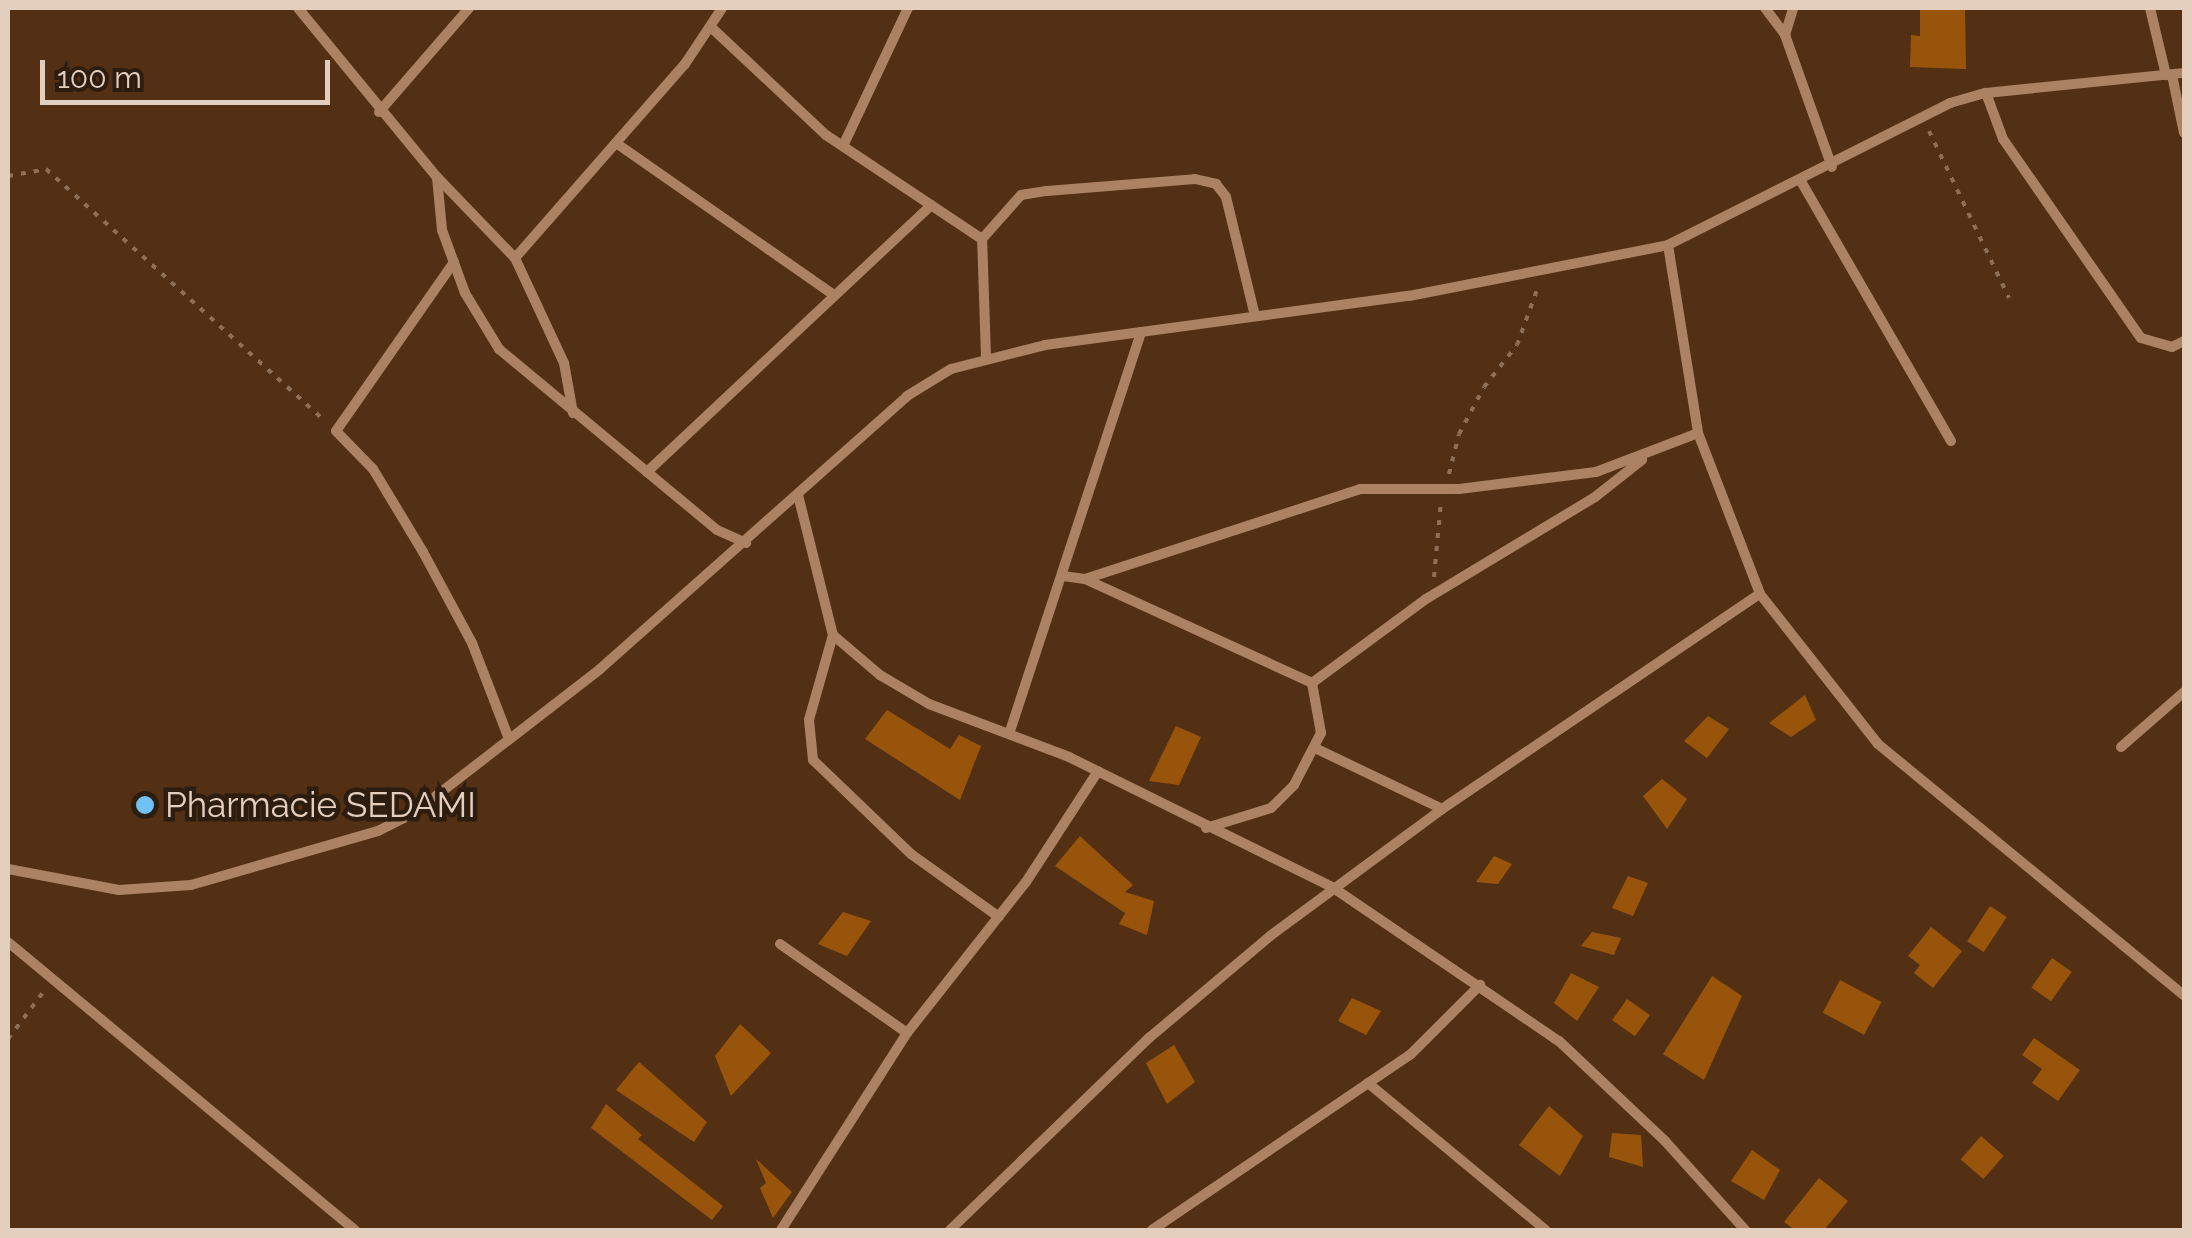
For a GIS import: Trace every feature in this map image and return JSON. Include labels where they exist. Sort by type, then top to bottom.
[{"type":"street","points":[[298,8],[379,112],[516,258],[564,363],[573,414]]},
{"type":"street","points":[[379,112],[469,8]]},
{"type":"street","points":[[516,258],[714,29],[722,8]]},
{"type":"street","points":[[843,146],[908,8]]},
{"type":"street","points":[[1765,8],[1785,35],[1832,167]]},
{"type":"street","points":[[1785,35],[1793,8]]},
{"type":"street","points":[[2150,8],[2174,74],[2184,133]]},
{"type":"street","points":[[714,29],[843,146],[982,239]]},
{"type":"street","points":[[8,870],[120,890],[214,881],[378,831],[430,802],[509,739],[746,543],[925,382],[986,357],[1543,273],[1668,245],[1832,167],[1924,116],[1986,92],[2174,74]]},
{"type":"street","points":[[1986,92],[2003,139],[2141,338],[2172,347],[2184,341]]},
{"type":"street","points":[[616,143],[831,293]]},
{"type":"street","points":[[436,177],[442,230],[454,262],[499,349],[718,530],[746,543]]},
{"type":"street","points":[[986,357],[982,239],[1021,195],[1194,179],[1216,184],[1226,196],[1255,316]]},
{"type":"street","points":[[1802,182],[1951,441]]},
{"type":"street","points":[[647,472],[831,293],[931,206]]},
{"type":"street","points":[[1668,245],[1698,434],[1760,594],[1878,744],[2184,995]]},
{"type":"street","points":[[454,262],[336,431],[373,468],[423,552],[472,642],[509,739]]},
{"type":"street","points":[[1010,731],[1141,332]]},
{"type":"street","points":[[1085,579],[1360,490],[1447,488],[1596,472],[1646,457],[1698,434]]},
{"type":"street","points":[[1312,683],[1426,599],[1580,507],[1646,457]]},
{"type":"street","points":[[798,495],[833,635],[809,720],[813,760],[911,854],[1000,917]]},
{"type":"street","points":[[1063,576],[1085,579],[1312,683]]},
{"type":"street","points":[[950,1230],[1150,1038],[1332,886],[1760,594]]},
{"type":"street","points":[[833,635],[902,691],[1010,731],[1332,886],[1560,1041],[1665,1141],[1745,1230]]},
{"type":"street","points":[[1206,828],[1283,801],[1317,749],[1321,733],[1312,683]]},
{"type":"street","points":[[2122,746],[2184,692]]},
{"type":"street","points":[[1317,749],[1442,809]]},
{"type":"street","points":[[781,1230],[906,1032],[1000,917],[1098,771]]},
{"type":"street","points":[[8,942],[356,1230]]},
{"type":"street","points":[[780,944],[906,1032]]},
{"type":"street","points":[[1152,1230],[1422,1045],[1480,986]]},
{"type":"street","points":[[1368,1083],[1546,1230]]},
{"type":"path","points":[[1924,116],[2010,298]]},
{"type":"path","points":[[8,176],[46,168],[336,431]]},
{"type":"path","points":[[1426,599],[1454,446],[1484,387],[1518,345],[1543,273]]},
{"type":"path","points":[[8,1039],[53,980]]},
{"type":"building","points":[[1920,8],[1965,8],[1966,69],[1910,67],[1911,35],[1920,36]]},
{"type":"building","points":[[1805,695],[1816,720],[1791,737],[1769,723]]},
{"type":"building","points":[[887,710],[950,749],[959,735],[981,746],[960,800],[865,739]]},
{"type":"building","points":[[1708,716],[1729,729],[1707,758],[1684,741]]},
{"type":"building","points":[[1176,726],[1201,737],[1179,785],[1149,781]]},
{"type":"building","points":[[1662,779],[1687,799],[1667,829],[1643,796]]},
{"type":"building","points":[[1080,836],[1133,885],[1125,892],[1154,901],[1147,935],[1119,924],[1125,913],[1055,866]]},
{"type":"building","points":[[1494,856],[1512,864],[1498,884],[1476,882]]},
{"type":"building","points":[[1628,876],[1648,883],[1633,916],[1612,908]]},
{"type":"building","points":[[1990,906],[2007,917],[1984,952],[1967,941]]},
{"type":"building","points":[[843,912],[871,921],[847,956],[818,944]]},
{"type":"building","points":[[1931,927],[1962,951],[1933,988],[1914,973],[1920,965],[1908,956]]},
{"type":"building","points":[[1592,932],[1621,938],[1614,955],[1581,946]]},
{"type":"building","points":[[2052,958],[2072,972],[2051,1001],[2031,987]]},
{"type":"building","points":[[1571,973],[1599,987],[1577,1021],[1554,1003]]},
{"type":"building","points":[[1712,976],[1742,996],[1704,1080],[1663,1054]]},
{"type":"building","points":[[1840,980],[1881,1002],[1864,1035],[1823,1013]]},
{"type":"building","points":[[1352,998],[1381,1011],[1366,1035],[1338,1021]]},
{"type":"building","points":[[1627,999],[1650,1015],[1635,1036],[1612,1020]]},
{"type":"building","points":[[740,1024],[771,1053],[731,1096],[715,1056]]},
{"type":"building","points":[[2034,1038],[2080,1070],[2058,1101],[2032,1083],[2042,1069],[2022,1055]]},
{"type":"building","points":[[1174,1045],[1195,1082],[1167,1104],[1146,1063]]},
{"type":"building","points":[[639,1062],[707,1122],[694,1142],[616,1090]]},
{"type":"building","points":[[606,1104],[642,1135],[638,1139],[723,1206],[712,1220],[591,1128]]},
{"type":"building","points":[[1549,1106],[1583,1136],[1560,1176],[1519,1145]]},
{"type":"building","points":[[1612,1133],[1641,1135],[1643,1167],[1609,1157]]},
{"type":"building","points":[[1981,1136],[2004,1156],[1983,1179],[1961,1159]]},
{"type":"building","points":[[1752,1150],[1780,1170],[1764,1200],[1731,1181]]},
{"type":"building","points":[[756,1159],[792,1192],[773,1218],[760,1188],[766,1183]]},
{"type":"building","points":[[1819,1178],[1848,1201],[1824,1230],[1795,1230],[1784,1222]]},
{"type":"place","name":"Pharmacie SEDAMI","points":[[145,805]]}]
